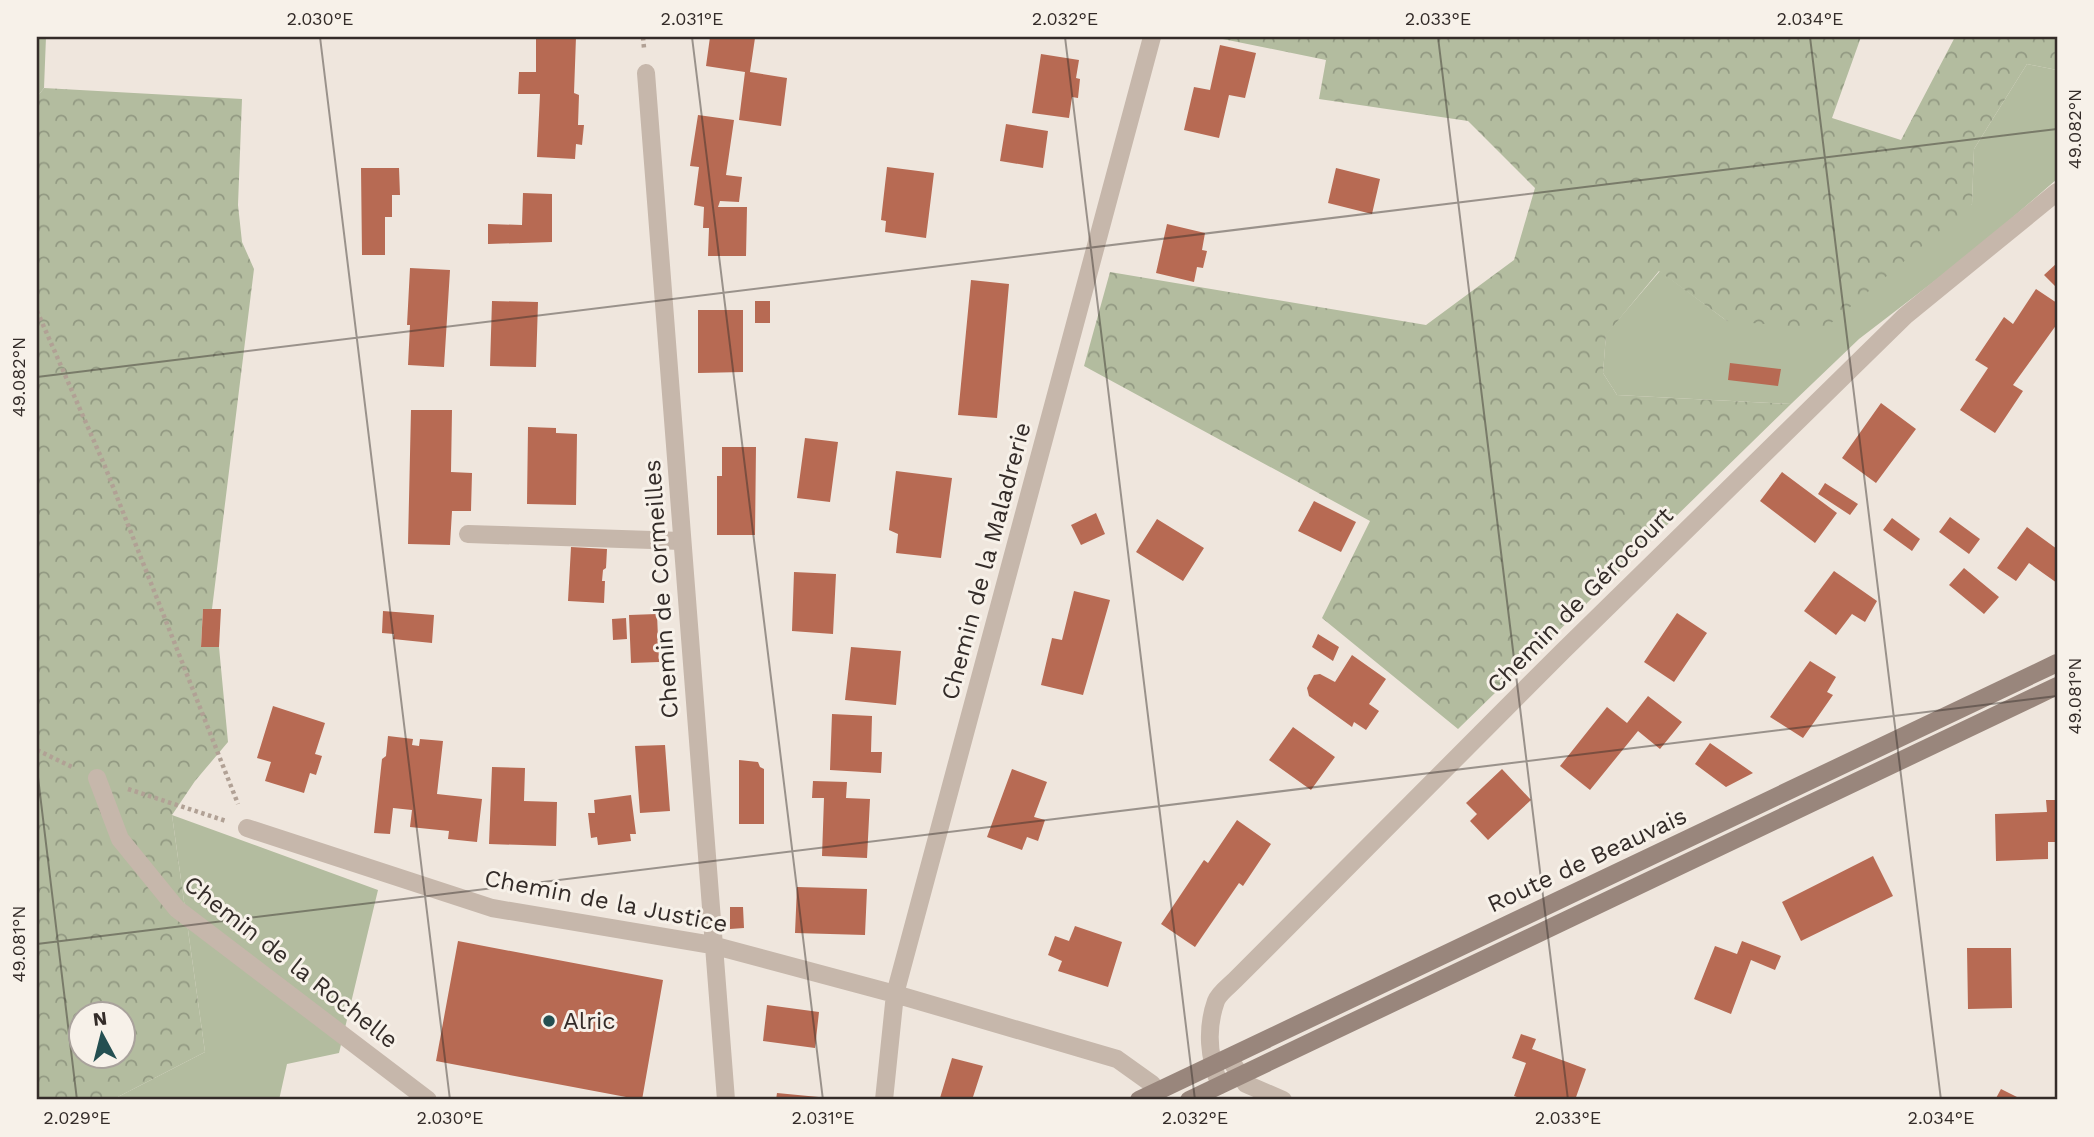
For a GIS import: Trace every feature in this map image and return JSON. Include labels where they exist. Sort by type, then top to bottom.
[{"type":"main road","name":"Route de Beauvais","points":[[1150,1098],[1220,1061],[2057,663]]},
{"type":"main road","name":"Route de Beauvais","points":[[1189,1100],[2057,686]]},
{"type":"street","name":"Chemin de la Maladrerie","points":[[884,1100],[895,994],[1152,37]]},
{"type":"street","name":"Chemin de Cormeilles","points":[[646,73],[726,1100]]},
{"type":"street","name":"Chemin de Gérocourt","points":[[1220,1085],[1220,1061],[1210,1054],[1217,999],[1563,651],[1905,317],[2057,191]]},
{"type":"street","points":[[468,534],[682,541]]},
{"type":"street","name":"Chemin de la Rochelle","points":[[97,778],[120,839],[177,909],[428,1100]]},
{"type":"street","name":"Chemin de la Justice","points":[[247,828],[492,908],[712,944],[1117,1059],[1152,1084],[1150,1098]]},
{"type":"street","points":[[1220,1061],[1241,1075],[1246,1084],[1283,1100]]},
{"type":"path","points":[[37,311],[104,464],[247,828]]},
{"type":"path","points":[[37,750],[97,778],[247,828]]},
{"type":"green space","points":[[37,37],[46,37],[44,88],[37,97]]},
{"type":"green space","points":[[1213,37],[1861,37],[1832,118],[1901,140],[1955,37],[2057,37],[2057,70],[2027,64],[1974,149],[1972,204],[1824,329],[1727,321],[1659,271],[1606,335],[1603,373],[1617,395],[1791,404],[1458,729],[1322,618],[1370,521],[1084,366],[1110,272],[1426,325],[1514,260],[1535,188],[1468,121],[1319,99],[1326,60]]},
{"type":"green space","points":[[2027,64],[2057,70],[2057,179],[1975,250],[1859,339],[1791,404],[1617,395],[1603,373],[1606,334],[1660,271],[1727,321],[1972,204],[1974,149]]},
{"type":"green space","points":[[44,88],[242,99],[238,205],[242,242],[254,269],[212,609],[203,609],[201,646],[219,647],[228,742],[195,781],[172,815],[205,1052],[112,1100],[37,1100],[37,97]]},
{"type":"green space","points":[[172,815],[378,890],[339,1053],[287,1064],[279,1100],[112,1100],[205,1052]]},
{"type":"building","points":[[536,37],[576,37],[574,93],[579,95],[578,125],[584,125],[582,145],[576,144],[575,159],[537,157],[540,94],[518,94],[519,72],[536,72]]},
{"type":"building","points":[[710,37],[755,38],[750,72],[787,78],[781,126],[739,120],[745,72],[706,66]]},
{"type":"building","points":[[1220,45],[1256,53],[1245,98],[1229,95],[1219,138],[1184,130],[1194,87],[1210,90]]},
{"type":"building","points":[[1041,54],[1079,60],[1076,78],[1080,79],[1078,98],[1072,97],[1069,118],[1032,113]]},
{"type":"building","points":[[698,115],[734,120],[726,175],[742,177],[739,202],[720,201],[718,207],[747,207],[746,256],[708,256],[709,228],[703,228],[704,207],[694,205],[699,167],[690,166]]},
{"type":"building","points":[[1006,124],[1048,131],[1043,168],[1000,161]]},
{"type":"building","points":[[887,167],[934,173],[926,238],[885,232],[886,221],[881,220]]},
{"type":"building","points":[[361,168],[399,168],[400,195],[392,195],[392,217],[385,217],[385,255],[362,255]]},
{"type":"building","points":[[1336,168],[1380,179],[1372,214],[1328,203]]},
{"type":"building","points":[[523,193],[552,194],[552,242],[488,244],[488,224],[522,225]]},
{"type":"building","points":[[1167,224],[1205,233],[1202,250],[1207,251],[1203,268],[1197,267],[1194,282],[1156,273]]},
{"type":"building","points":[[2057,263],[2057,288],[2044,275]]},
{"type":"building","points":[[410,268],[450,270],[444,367],[408,365]]},
{"type":"building","points":[[971,280],[1009,284],[997,418],[958,415]]},
{"type":"building","points":[[2036,289],[2057,303],[2057,324],[2013,385],[2023,391],[1995,433],[1960,410],[1988,368],[1975,360],[2004,317],[2013,324]]},
{"type":"building","points":[[492,301],[538,302],[536,367],[490,366]]},
{"type":"building","points":[[755,301],[770,301],[770,323],[755,323]]},
{"type":"building","points":[[698,310],[743,310],[743,372],[698,373]]},
{"type":"building","points":[[1730,363],[1781,369],[1778,386],[1728,380]]},
{"type":"building","points":[[1881,403],[1916,429],[1876,483],[1842,458]]},
{"type":"building","points":[[411,410],[452,410],[451,472],[472,473],[471,511],[452,511],[450,545],[408,544]]},
{"type":"building","points":[[528,427],[556,428],[556,433],[577,434],[576,505],[527,504]]},
{"type":"building","points":[[805,438],[838,442],[830,502],[797,498]]},
{"type":"building","points":[[722,447],[756,447],[755,535],[717,535],[717,476],[722,476]]},
{"type":"building","points":[[896,471],[952,478],[941,558],[896,553],[898,534],[889,530]]},
{"type":"building","points":[[1782,472],[1837,513],[1815,543],[1760,501]]},
{"type":"building","points":[[1825,483],[1858,504],[1850,515],[1818,494]]},
{"type":"building","points":[[1314,501],[1356,522],[1341,552],[1298,531]]},
{"type":"building","points":[[1096,513],[1105,534],[1081,545],[1071,525]]},
{"type":"building","points":[[1950,517],[1980,539],[1969,554],[1939,532]]},
{"type":"building","points":[[1892,518],[1920,539],[1912,551],[1883,530]]},
{"type":"building","points":[[1157,519],[1204,548],[1183,581],[1136,552]]},
{"type":"building","points":[[2027,527],[2057,549],[2057,583],[2029,563],[2016,581],[1997,568]]},
{"type":"building","points":[[571,547],[607,549],[602,581],[605,581],[604,603],[568,601]]},
{"type":"building","points":[[1964,568],[1999,597],[1984,614],[1949,585]]},
{"type":"building","points":[[1834,571],[1877,601],[1865,622],[1852,614],[1836,635],[1804,611]]},
{"type":"building","points":[[794,572],[836,574],[833,634],[792,631]]},
{"type":"building","points":[[1074,591],[1110,600],[1083,695],[1041,685],[1052,638],[1062,640]]},
{"type":"building","points":[[203,609],[221,609],[219,647],[201,647]]},
{"type":"building","points":[[383,611],[434,615],[432,643],[393,639],[394,634],[382,633]]},
{"type":"building","points":[[1677,613],[1707,633],[1674,682],[1644,662]]},
{"type":"building","points":[[657,614],[659,662],[631,663],[629,615]]},
{"type":"building","points":[[626,618],[627,639],[613,640],[612,619]]},
{"type":"building","points":[[1318,634],[1339,647],[1333,661],[1312,647]]},
{"type":"building","points":[[851,647],[901,651],[896,705],[845,700]]},
{"type":"building","points":[[1352,655],[1386,679],[1369,704],[1379,711],[1366,730],[1354,722],[1352,727],[1309,696],[1307,688],[1314,675],[1320,674],[1335,682]]},
{"type":"building","points":[[1810,661],[1836,677],[1827,692],[1833,695],[1803,738],[1770,717]]},
{"type":"building","points":[[1648,696],[1682,722],[1660,749],[1638,731],[1590,790],[1560,766],[1607,707],[1627,723]]},
{"type":"building","points":[[273,706],[325,723],[315,754],[322,756],[316,775],[310,773],[304,793],[265,781],[271,762],[257,758]]},
{"type":"building","points":[[832,714],[872,716],[871,752],[882,752],[881,773],[830,770]]},
{"type":"building","points":[[1293,727],[1335,757],[1311,790],[1269,760]]},
{"type":"building","points":[[388,736],[413,739],[412,745],[419,746],[420,739],[443,741],[437,794],[482,799],[477,842],[448,839],[449,831],[410,827],[412,810],[393,808],[390,834],[374,833],[382,759],[386,756]]},
{"type":"building","points":[[1710,743],[1753,773],[1726,787],[1695,764]]},
{"type":"building","points":[[665,745],[670,811],[640,813],[635,746]]},
{"type":"building","points":[[739,760],[758,762],[764,769],[764,824],[739,824]]},
{"type":"building","points":[[492,767],[525,768],[524,801],[557,802],[556,846],[489,844]]},
{"type":"building","points":[[1012,769],[1047,782],[1034,817],[1045,820],[1038,841],[1027,837],[1022,850],[987,837]]},
{"type":"building","points":[[1502,769],[1531,800],[1488,840],[1470,821],[1477,814],[1466,803]]},
{"type":"building","points":[[813,781],[847,782],[846,798],[870,799],[867,858],[822,856],[824,798],[812,798]]},
{"type":"building","points":[[631,795],[636,834],[630,834],[631,841],[598,845],[597,837],[591,838],[588,813],[595,813],[594,800]]},
{"type":"building","points":[[2046,800],[2057,800],[2057,842],[2048,842],[2048,859],[1996,861],[1995,814],[2047,812]]},
{"type":"building","points":[[1237,820],[1271,844],[1243,886],[1239,883],[1195,947],[1161,924],[1204,860],[1208,863]]},
{"type":"building","points":[[1873,856],[1893,896],[1801,941],[1782,902]]},
{"type":"building","points":[[797,887],[867,889],[865,935],[795,933]]},
{"type":"building","points":[[730,907],[743,907],[744,928],[730,929]]},
{"type":"building","points":[[1075,926],[1122,942],[1108,987],[1058,971],[1062,961],[1048,955],[1055,936],[1069,941]]},
{"type":"building","name":"Alric","points":[[458,941],[663,980],[642,1100],[436,1061]]},
{"type":"building","points":[[1742,941],[1781,956],[1775,970],[1751,960],[1731,1014],[1694,999],[1715,946],[1737,954]]},
{"type":"building","points":[[1967,948],[2011,948],[2012,1008],[1968,1009]]},
{"type":"building","points":[[767,1005],[819,1012],[815,1048],[763,1041]]},
{"type":"building","points":[[1521,1034],[1536,1039],[1532,1049],[1586,1069],[1575,1100],[1525,1100],[1514,1096],[1526,1063],[1512,1058]]},
{"type":"building","points":[[952,1058],[983,1066],[972,1100],[935,1100],[936,1097],[940,1098]]},
{"type":"building","points":[[2001,1089],[2023,1100],[1995,1100]]},
{"type":"building","points":[[777,1093],[829,1098],[829,1100],[776,1100]]},
{"type":"place","name":"Alric","points":[[549,1021]]}]
